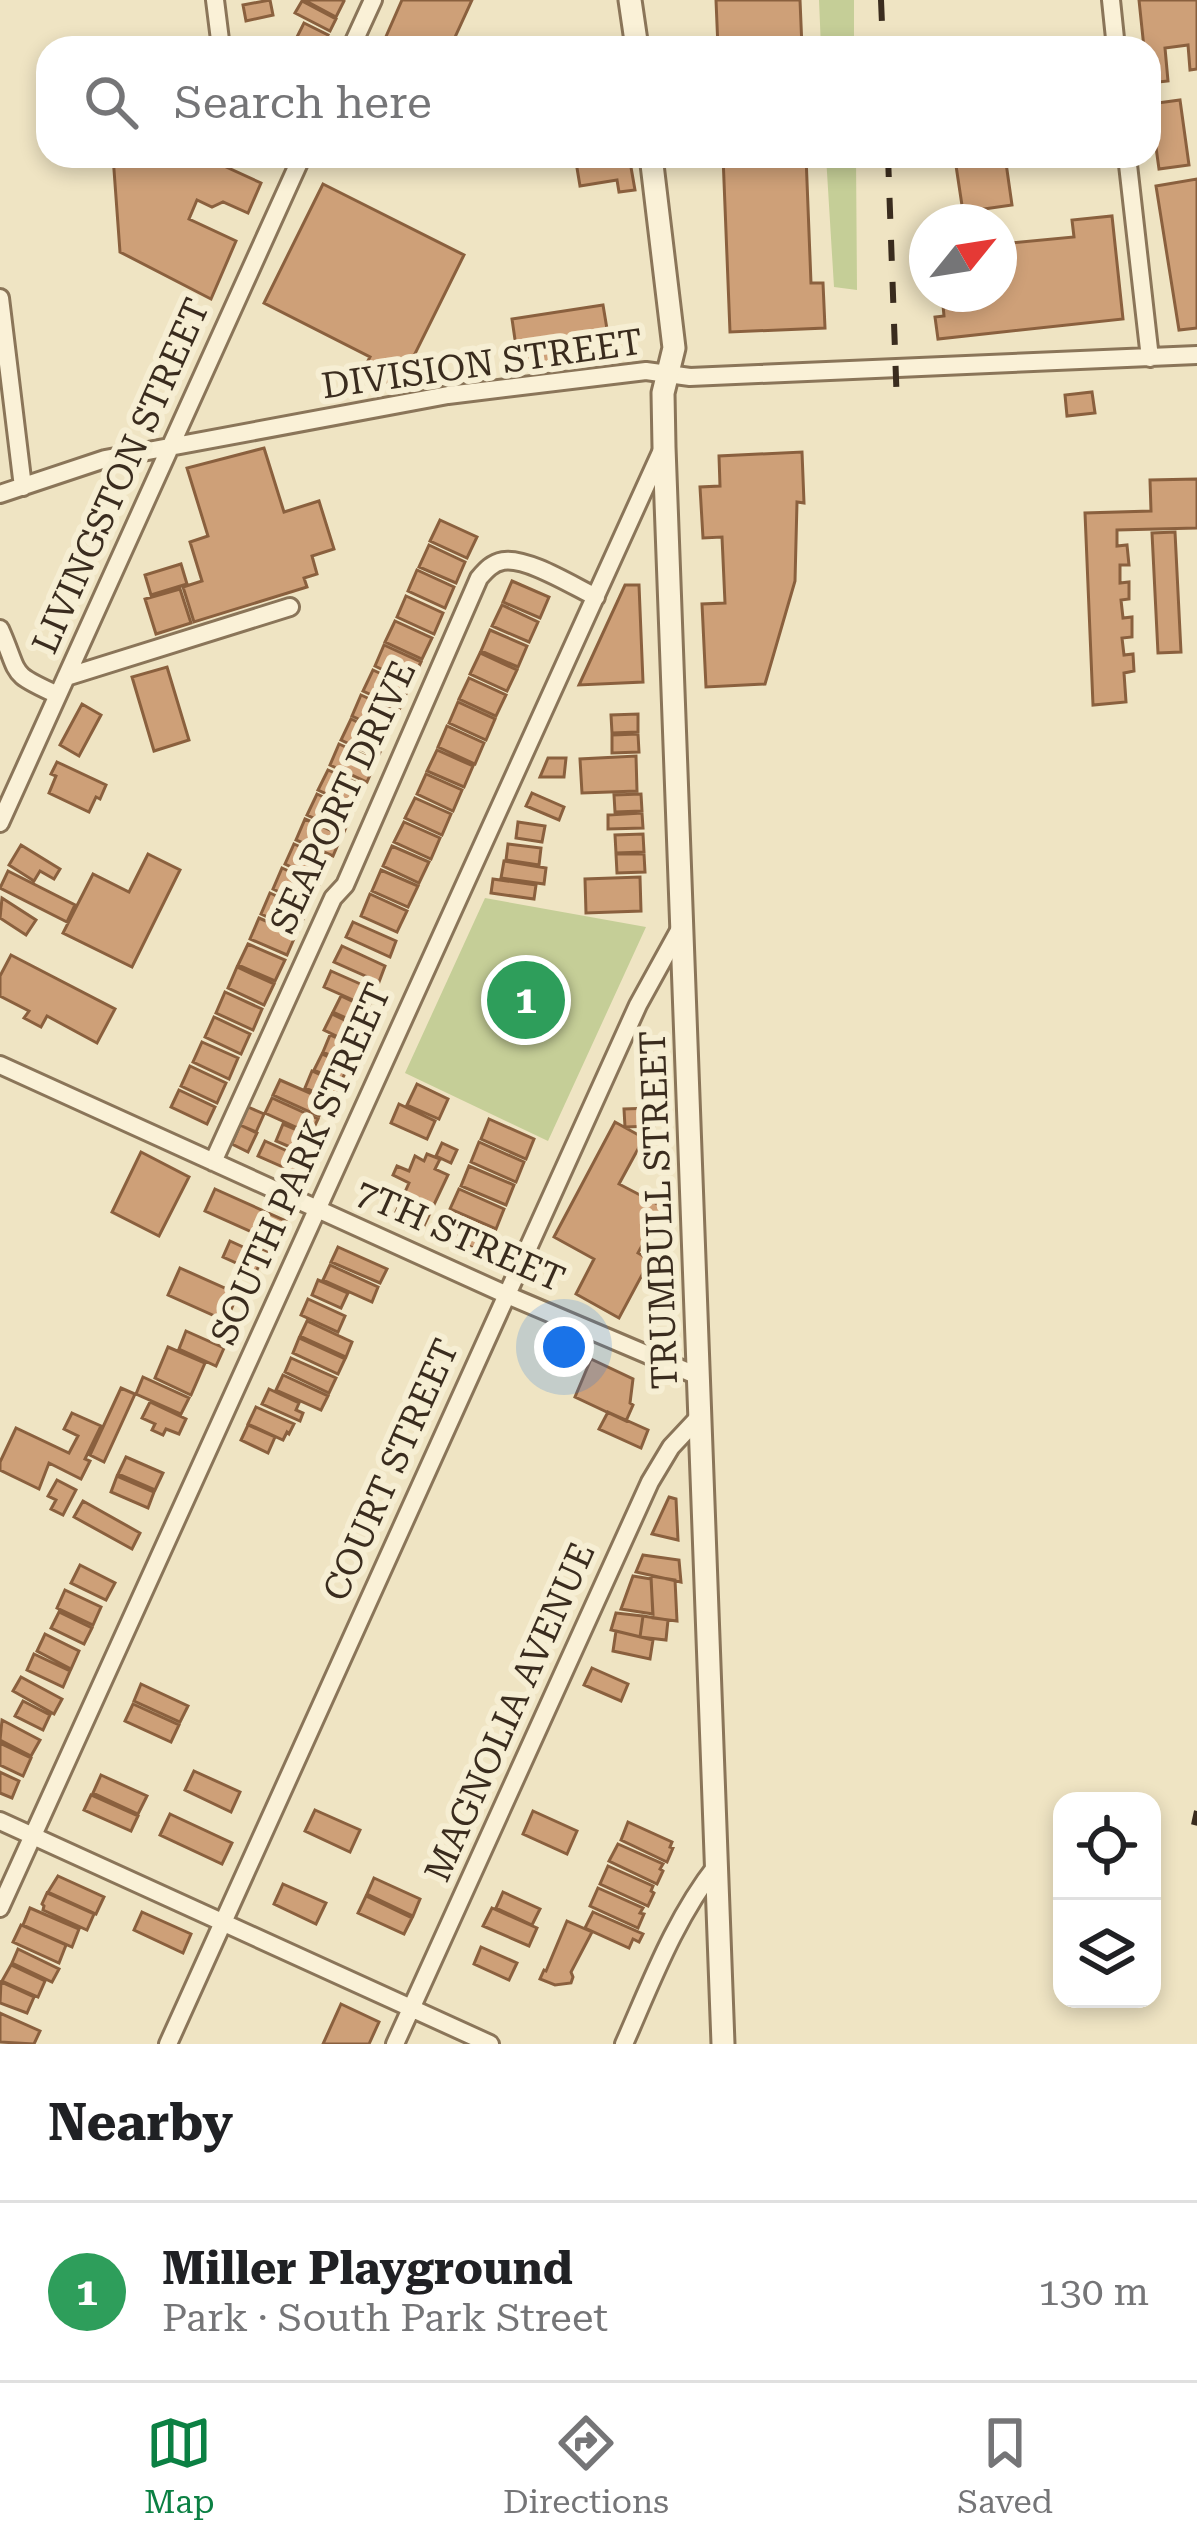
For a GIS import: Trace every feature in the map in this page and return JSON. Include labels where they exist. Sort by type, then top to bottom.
[{"type":"street","points":[[215,0],[220,36]]},
{"type":"street","points":[[356,36],[373,0]]},
{"type":"street","points":[[630,0],[635,36]]},
{"type":"street","points":[[1111,0],[1115,36]]},
{"type":"street","name":"LIVINGSTON STREET","points":[[0,824],[297,168]]},
{"type":"street","name":"TRUMBULL STREET","points":[[652,168],[674,348],[662,393],[723,2044]]},
{"type":"street","points":[[1128,168],[1150,358]]},
{"type":"street","points":[[0,298],[23,487]]},
{"type":"street","name":"DIVISION STREET","points":[[0,494],[105,459],[448,395],[646,371],[690,376],[1197,355]]},
{"type":"street","name":"SOUTH PARK STREET","points":[[0,1908],[664,447]]},
{"type":"street","name":"SEAPORT DRIVE","points":[[213,1162],[333,898],[345,885],[479,578],[489,566],[505,560],[521,562],[596,597]]},
{"type":"street","points":[[66,677],[290,607]]},
{"type":"street","points":[[0,629],[15,671],[58,695]]},
{"type":"street","name":"COURT STREET","points":[[168,2044],[638,1005],[681,927]]},
{"type":"street","name":"7TH STREET","points":[[0,1065],[507,1295],[698,1376]]},
{"type":"street","name":"MAGNOLIA AVENUE","points":[[395,2044],[650,1482],[670,1448],[700,1416]]},
{"type":"street","points":[[0,1821],[490,2044]]},
{"type":"street","points":[[624,2044],[664,1952],[698,1888],[717,1865]]},
{"type":"green space","points":[[819,0],[854,0],[854,36],[820,36]]},
{"type":"green space","points":[[827,168],[856,168],[857,290],[834,287]]},
{"type":"green space","points":[[485,898],[646,927],[548,1141],[405,1073]]},
{"type":"building","points":[[270,0],[273,15],[246,21],[243,5]]},
{"type":"building","points":[[304,0],[343,0],[344,1],[336,17]]},
{"type":"building","points":[[402,0],[472,0],[456,36],[386,36]]},
{"type":"building","points":[[716,0],[800,0],[802,36],[718,36]]},
{"type":"building","points":[[1139,0],[1197,0],[1197,69],[1190,70],[1188,45],[1165,48],[1168,81],[1161,82],[1161,36],[1143,36]]},
{"type":"building","points":[[302,1],[336,19],[330,31],[295,13]]},
{"type":"building","points":[[304,23],[328,35],[327,36],[298,36]]},
{"type":"building","points":[[1180,100],[1189,165],[1159,169],[1161,103]]},
{"type":"building","points":[[114,168],[228,168],[261,183],[248,213],[223,202],[212,207],[197,200],[189,219],[236,241],[211,299],[120,252]]},
{"type":"building","points":[[577,168],[631,168],[635,190],[619,192],[617,180],[580,186]]},
{"type":"building","points":[[723,168],[806,168],[811,283],[823,283],[825,328],[730,332]]},
{"type":"building","points":[[956,168],[1007,168],[1012,204],[962,204]]},
{"type":"building","points":[[1197,179],[1197,328],[1179,330],[1156,186]]},
{"type":"building","points":[[323,184],[464,255],[397,390],[362,372],[370,357],[264,303]]},
{"type":"building","points":[[1112,216],[1123,319],[938,339],[935,317],[944,316],[944,312],[1017,312],[1017,242],[1074,237],[1072,220]]},
{"type":"building","points":[[603,305],[611,353],[519,367],[512,319]]},
{"type":"building","points":[[1092,392],[1095,413],[1067,416],[1065,395]]},
{"type":"building","points":[[264,448],[284,512],[319,501],[334,549],[312,556],[317,574],[304,578],[307,587],[194,622],[183,587],[202,581],[190,542],[208,536],[187,468]]},
{"type":"building","points":[[802,452],[804,503],[797,502],[795,581],[765,684],[706,687],[702,604],[725,603],[722,537],[703,538],[700,487],[720,486],[719,456]]},
{"type":"building","points":[[1197,479],[1197,528],[1117,530],[1117,546],[1127,545],[1129,565],[1120,565],[1120,583],[1129,582],[1129,599],[1121,600],[1123,618],[1132,617],[1132,637],[1122,638],[1124,655],[1133,654],[1134,671],[1124,673],[1126,702],[1093,705],[1085,513],[1151,511],[1150,480]]},
{"type":"building","points":[[440,520],[477,537],[467,558],[430,541]]},
{"type":"building","points":[[1175,532],[1181,652],[1158,653],[1152,533]]},
{"type":"building","points":[[429,545],[465,562],[456,583],[419,567]]},
{"type":"building","points":[[181,564],[187,584],[151,595],[145,575]]},
{"type":"building","points":[[417,570],[454,587],[445,608],[408,591]]},
{"type":"building","points":[[512,581],[549,597],[540,618],[503,602]]},
{"type":"building","points":[[625,585],[639,585],[643,682],[579,685]]},
{"type":"building","points":[[180,589],[191,623],[156,634],[145,599]]},
{"type":"building","points":[[406,596],[443,613],[434,634],[397,617]]},
{"type":"building","points":[[502,605],[538,622],[529,642],[492,626]]},
{"type":"building","points":[[395,621],[432,638],[422,659],[385,642]]},
{"type":"building","points":[[490,630],[527,646],[518,667],[481,651]]},
{"type":"building","points":[[384,645],[421,662],[411,683],[375,666]]},
{"type":"building","points":[[480,653],[517,670],[507,691],[470,674]]},
{"type":"building","points":[[167,667],[189,740],[154,751],[132,677]]},
{"type":"building","points":[[373,670],[409,687],[400,708],[363,691]]},
{"type":"building","points":[[469,678],[506,695],[496,716],[459,699]]},
{"type":"building","points":[[361,695],[398,712],[389,733],[352,716]]},
{"type":"building","points":[[458,702],[495,719],[486,740],[449,723]]},
{"type":"building","points":[[82,704],[101,715],[79,756],[60,745]]},
{"type":"building","points":[[638,714],[638,732],[612,733],[611,715]]},
{"type":"building","points":[[351,719],[387,736],[378,757],[341,740]]},
{"type":"building","points":[[447,726],[484,743],[475,764],[438,747]]},
{"type":"building","points":[[638,734],[639,752],[612,753],[612,735]]},
{"type":"building","points":[[339,744],[376,761],[367,782],[330,765]]},
{"type":"building","points":[[437,750],[473,766],[464,787],[427,771]]},
{"type":"building","points":[[636,756],[637,791],[582,793],[580,759]]},
{"type":"building","points":[[548,758],[566,758],[564,777],[540,777]]},
{"type":"building","points":[[57,762],[106,785],[89,812],[49,793]]},
{"type":"building","points":[[328,770],[364,786],[355,807],[318,790]]},
{"type":"building","points":[[426,774],[462,790],[453,811],[417,794]]},
{"type":"building","points":[[532,793],[564,807],[559,820],[526,806]]},
{"type":"building","points":[[317,794],[353,811],[344,832],[307,815]]},
{"type":"building","points":[[641,794],[642,811],[615,812],[614,795]]},
{"type":"building","points":[[415,798],[451,814],[442,835],[405,818]]},
{"type":"building","points":[[642,813],[643,828],[608,829],[608,815]]},
{"type":"building","points":[[305,819],[342,835],[333,856],[296,840]]},
{"type":"building","points":[[404,822],[440,838],[431,859],[394,842]]},
{"type":"building","points":[[518,822],[545,826],[542,842],[516,838]]},
{"type":"building","points":[[643,834],[644,852],[616,853],[615,835]]},
{"type":"building","points":[[294,844],[330,860],[321,881],[285,864]]},
{"type":"building","points":[[508,844],[541,848],[539,865],[506,860]]},
{"type":"building","points":[[21,845],[60,869],[54,879],[40,871],[34,881],[9,865]]},
{"type":"building","points":[[392,846],[429,862],[419,883],[383,866]]},
{"type":"building","points":[[148,854],[180,870],[132,967],[63,933],[93,874],[129,892]]},
{"type":"building","points":[[616,854],[644,854],[645,872],[617,873]]},
{"type":"building","points":[[504,861],[546,868],[544,884],[501,878]]},
{"type":"building","points":[[282,868],[319,885],[309,906],[273,889]]},
{"type":"building","points":[[381,870],[418,886],[408,907],[372,891]]},
{"type":"building","points":[[8,871],[75,905],[67,922],[0,888]]},
{"type":"building","points":[[640,877],[641,911],[586,913],[585,879]]},
{"type":"building","points":[[493,879],[536,885],[534,899],[491,893]]},
{"type":"building","points":[[270,893],[307,910],[298,931],[261,914]]},
{"type":"building","points":[[370,894],[407,911],[397,932],[361,916]]},
{"type":"building","points":[[2,898],[36,920],[26,935],[0,918]]},
{"type":"building","points":[[259,918],[296,934],[287,955],[250,939]]},
{"type":"building","points":[[353,922],[396,941],[390,957],[346,937]]},
{"type":"building","points":[[248,944],[285,960],[275,981],[238,965]]},
{"type":"building","points":[[342,946],[385,966],[379,982],[334,962]]},
{"type":"building","points":[[11,955],[115,1009],[97,1043],[47,1016],[41,1027],[24,1018],[29,1011],[0,996],[0,976]]},
{"type":"building","points":[[237,967],[274,984],[264,1005],[228,988]]},
{"type":"building","points":[[331,971],[374,990],[369,1007],[324,987]]},
{"type":"building","points":[[225,992],[262,1009],[253,1030],[216,1013]]},
{"type":"building","points":[[341,996],[373,1011],[366,1027],[333,1012]]},
{"type":"building","points":[[517,1010],[528,1021],[517,1032],[506,1021]]},
{"type":"building","points":[[332,1014],[365,1030],[357,1046],[324,1030]]},
{"type":"building","points":[[214,1017],[250,1034],[241,1054],[205,1037]]},
{"type":"building","points":[[330,1035],[357,1047],[350,1064],[323,1052]]},
{"type":"building","points":[[202,1042],[238,1058],[229,1079],[193,1062]]},
{"type":"building","points":[[322,1054],[348,1066],[341,1082],[314,1070]]},
{"type":"building","points":[[190,1066],[226,1083],[217,1103],[181,1086]]},
{"type":"building","points":[[312,1071],[341,1084],[333,1100],[305,1088]]},
{"type":"building","points":[[280,1080],[326,1100],[319,1116],[273,1095]]},
{"type":"building","points":[[417,1084],[448,1099],[439,1119],[407,1105]]},
{"type":"building","points":[[179,1090],[215,1107],[207,1124],[171,1107]]},
{"type":"building","points":[[272,1098],[318,1119],[311,1134],[265,1113]]},
{"type":"building","points":[[399,1104],[435,1121],[427,1139],[391,1123]]},
{"type":"building","points":[[248,1107],[264,1114],[256,1132],[240,1125]]},
{"type":"building","points":[[653,1108],[654,1126],[625,1127],[624,1109]]},
{"type":"building","points":[[489,1119],[534,1139],[526,1159],[481,1139]]},
{"type":"building","points":[[615,1122],[644,1138],[619,1184],[663,1207],[638,1253],[650,1260],[619,1318],[576,1294],[594,1259],[554,1237]]},
{"type":"building","points":[[283,1124],[311,1136],[304,1153],[276,1141]]},
{"type":"building","points":[[240,1125],[257,1133],[248,1152],[232,1144]]},
{"type":"building","points":[[265,1141],[307,1160],[301,1175],[258,1156]]},
{"type":"building","points":[[479,1142],[524,1162],[516,1182],[471,1162]]},
{"type":"building","points":[[442,1143],[457,1150],[451,1163],[436,1156]]},
{"type":"building","points":[[141,1152],[189,1177],[159,1236],[112,1212]]},
{"type":"building","points":[[427,1154],[440,1159],[435,1169],[448,1175],[423,1228],[395,1214],[409,1183],[393,1175],[397,1166],[409,1171],[415,1156],[424,1161]]},
{"type":"building","points":[[469,1166],[514,1185],[506,1205],[461,1186]]},
{"type":"building","points":[[215,1189],[286,1221],[271,1253],[258,1247],[263,1237],[205,1211]]},
{"type":"building","points":[[459,1189],[504,1209],[496,1229],[450,1209]]},
{"type":"building","points":[[448,1214],[493,1234],[485,1253],[440,1234]]},
{"type":"building","points":[[230,1241],[263,1256],[256,1272],[223,1257]]},
{"type":"building","points":[[338,1247],[387,1269],[380,1283],[331,1262]]},
{"type":"building","points":[[330,1265],[378,1287],[372,1302],[323,1280]]},
{"type":"building","points":[[180,1268],[238,1294],[226,1321],[168,1295]]},
{"type":"building","points":[[318,1280],[348,1293],[341,1308],[312,1295]]},
{"type":"building","points":[[308,1299],[345,1316],[338,1332],[301,1315]]},
{"type":"building","points":[[307,1321],[352,1342],[346,1357],[300,1336]]},
{"type":"building","points":[[186,1331],[224,1348],[216,1366],[179,1349]]},
{"type":"building","points":[[299,1338],[345,1359],[338,1374],[293,1353]]},
{"type":"building","points":[[168,1347],[205,1363],[191,1395],[155,1378]]},
{"type":"building","points":[[291,1358],[336,1378],[329,1393],[285,1372]]},
{"type":"building","points":[[591,1359],[633,1379],[633,1405],[626,1421],[575,1397]]},
{"type":"building","points":[[283,1375],[328,1396],[321,1410],[276,1390]]},
{"type":"building","points":[[143,1377],[189,1398],[181,1414],[136,1394]]},
{"type":"building","points":[[121,1388],[135,1394],[104,1462],[90,1455]]},
{"type":"building","points":[[269,1389],[299,1403],[300,1421],[262,1404]]},
{"type":"building","points":[[150,1402],[186,1419],[179,1434],[152,1430],[155,1424],[142,1418]]},
{"type":"building","points":[[256,1407],[294,1424],[283,1440],[248,1424]]},
{"type":"building","points":[[608,1412],[648,1430],[641,1448],[599,1429]]},
{"type":"building","points":[[72,1413],[101,1426],[81,1479],[49,1463],[39,1489],[0,1470],[16,1428],[69,1453],[78,1436],[64,1429]]},
{"type":"building","points":[[248,1425],[275,1437],[268,1453],[241,1440]]},
{"type":"building","points":[[126,1457],[163,1473],[155,1490],[118,1474]]},
{"type":"building","points":[[117,1476],[154,1492],[148,1508],[111,1492]]},
{"type":"building","points":[[57,1480],[76,1490],[63,1515],[51,1509],[56,1500],[48,1496]]},
{"type":"building","points":[[669,1497],[676,1499],[678,1540],[652,1534]]},
{"type":"building","points":[[83,1501],[140,1533],[132,1549],[74,1517]]},
{"type":"building","points":[[643,1555],[679,1560],[681,1582],[636,1572]]},
{"type":"building","points":[[80,1565],[115,1583],[106,1600],[71,1583]]},
{"type":"building","points":[[633,1576],[651,1579],[653,1614],[621,1609]]},
{"type":"building","points":[[651,1576],[675,1580],[677,1621],[653,1618]]},
{"type":"building","points":[[65,1590],[101,1607],[93,1625],[57,1608]]},
{"type":"building","points":[[59,1612],[92,1628],[84,1644],[51,1628]]},
{"type":"building","points":[[616,1613],[643,1616],[640,1637],[611,1630]]},
{"type":"building","points":[[643,1616],[668,1620],[666,1640],[640,1637]]},
{"type":"building","points":[[616,1631],[653,1640],[650,1659],[613,1651]]},
{"type":"building","points":[[45,1634],[79,1651],[71,1669],[37,1651]]},
{"type":"building","points":[[34,1654],[70,1671],[63,1687],[27,1670]]},
{"type":"building","points":[[592,1668],[628,1684],[621,1701],[584,1685]]},
{"type":"building","points":[[21,1677],[62,1699],[54,1714],[13,1691]]},
{"type":"building","points":[[141,1684],[188,1706],[180,1722],[134,1701]]},
{"type":"building","points":[[23,1701],[50,1715],[43,1730],[15,1716]]},
{"type":"building","points":[[133,1704],[179,1725],[171,1742],[125,1721]]},
{"type":"building","points":[[2,1720],[40,1740],[31,1756],[0,1740]]},
{"type":"building","points":[[0,1743],[31,1758],[23,1776],[0,1765]]},
{"type":"building","points":[[194,1771],[240,1792],[231,1812],[185,1790]]},
{"type":"building","points":[[0,1772],[19,1781],[12,1798],[0,1793]]},
{"type":"building","points":[[101,1775],[147,1796],[138,1814],[93,1793]]},
{"type":"building","points":[[91,1795],[138,1816],[131,1831],[84,1810]]},
{"type":"building","points":[[315,1810],[360,1830],[350,1852],[305,1831]]},
{"type":"building","points":[[533,1811],[577,1831],[567,1854],[523,1834]]},
{"type":"building","points":[[170,1814],[232,1843],[222,1864],[160,1835]]},
{"type":"building","points":[[628,1822],[672,1842],[667,1862],[621,1840]]},
{"type":"building","points":[[618,1844],[663,1864],[657,1884],[609,1861]]},
{"type":"building","points":[[608,1866],[653,1886],[648,1906],[600,1884]]},
{"type":"building","points":[[58,1876],[104,1897],[96,1914],[48,1892]]},
{"type":"building","points":[[374,1878],[420,1899],[413,1916],[367,1894]]},
{"type":"building","points":[[283,1884],[326,1903],[316,1924],[274,1904]]},
{"type":"building","points":[[598,1888],[643,1908],[638,1928],[590,1906]]},
{"type":"building","points":[[503,1892],[540,1909],[532,1925],[496,1908]]},
{"type":"building","points":[[47,1893],[94,1914],[87,1930],[43,1910]]},
{"type":"building","points":[[366,1896],[412,1918],[404,1934],[358,1913]]},
{"type":"building","points":[[30,1908],[79,1929],[72,1947],[23,1925]]},
{"type":"building","points":[[492,1908],[537,1928],[529,1946],[483,1926]]},
{"type":"building","points":[[142,1912],[191,1934],[183,1953],[134,1930]]},
{"type":"building","points":[[593,1912],[643,1934],[639,1942],[633,1939],[629,1948],[585,1928]]},
{"type":"building","points":[[567,1921],[592,1932],[571,1972],[571,1983],[555,1985],[540,1979]]},
{"type":"building","points":[[21,1925],[66,1945],[59,1963],[13,1942]]},
{"type":"building","points":[[481,1947],[517,1963],[509,1980],[474,1964]]},
{"type":"building","points":[[18,1949],[59,1969],[52,1982],[12,1963]]},
{"type":"building","points":[[11,1965],[45,1981],[38,1997],[2,1981]]},
{"type":"building","points":[[1,1982],[34,1997],[27,2013],[0,2003]]},
{"type":"building","points":[[341,2004],[379,2022],[369,2044],[323,2044]]},
{"type":"building","points":[[0,2013],[40,2031],[34,2044],[0,2042]]},
{"type":"railway","points":[[881,0],[882,36]]},
{"type":"railway","points":[[888,168],[897,406]]},
{"type":"railway","points":[[1194,1825],[1197,1811]]},
{"type":"place","name":"Miller Playground","points":[[526,1000]]}]
